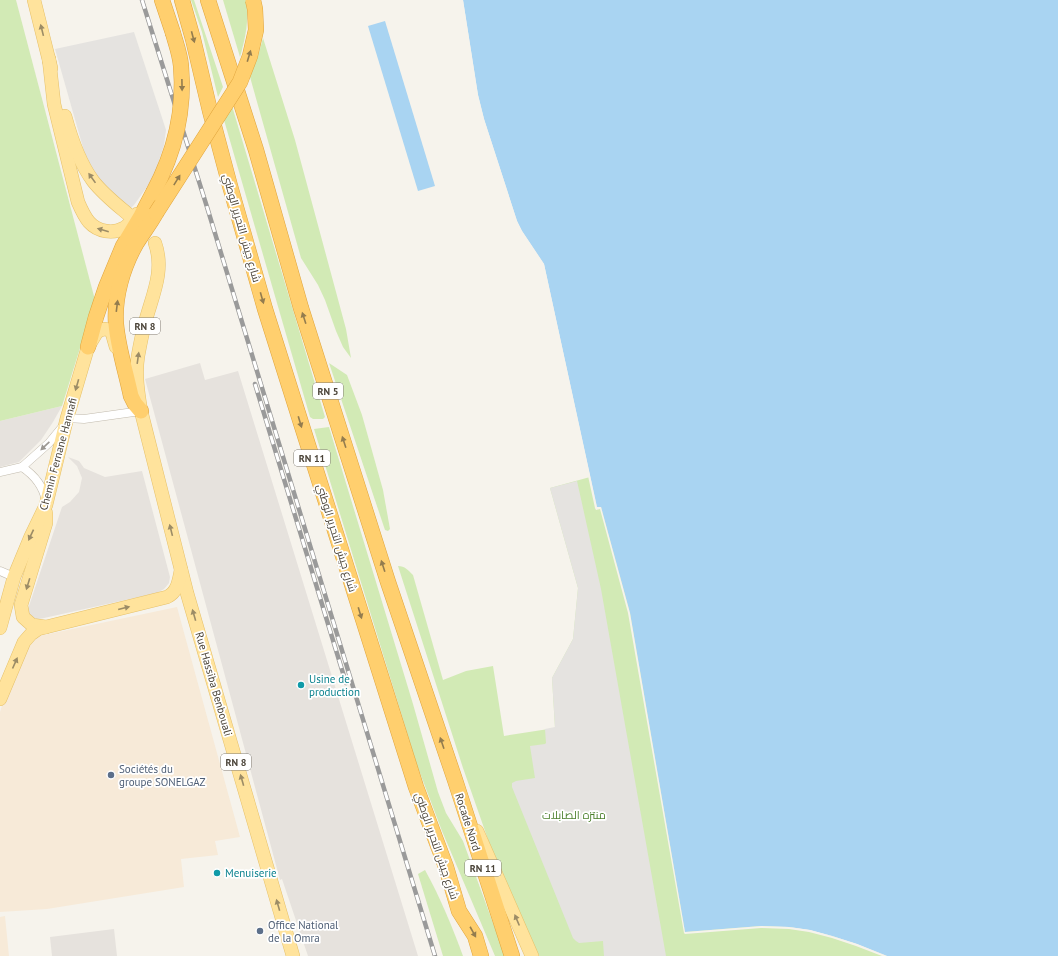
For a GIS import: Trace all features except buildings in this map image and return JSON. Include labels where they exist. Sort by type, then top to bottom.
[{"type":"highway","points":[[88,347],[106,287],[123,246],[162,177],[176,137],[182,97],[181,66],[173,33],[162,0]]},
{"type":"highway","name":"شارع جيش التحرير الوطني","points":[[182,0],[230,186],[265,309],[409,765],[446,867],[460,911],[475,936],[482,956]]},
{"type":"highway","name":"RN 5","points":[[208,0],[256,150],[301,308],[388,582],[455,780]]},
{"type":"highway","points":[[141,411],[131,396],[116,324],[116,313],[120,288],[129,260],[136,245],[240,82],[250,56],[256,30],[253,0]]},
{"type":"highway","name":"Rocade Nord","points":[[455,780],[512,956]]},
{"type":"main road","points":[[34,0],[66,121],[79,154],[85,167],[100,189],[129,215]]},
{"type":"main road","points":[[49,59],[54,104],[78,202],[81,210],[89,222],[105,231],[111,232],[123,228],[133,220],[153,193]]},
{"type":"main road","name":"RN 8","points":[[141,411],[137,364],[145,323],[158,279],[159,255],[155,243]]},
{"type":"main road","name":"Chemin Fernane Hannafi","points":[[0,628],[14,577],[31,536],[46,506],[67,420],[88,347],[98,332],[105,329],[112,333],[115,345],[121,353]]},
{"type":"main road","name":"Rue Hassiba Benbouali","points":[[141,411],[181,568],[293,956]]},
{"type":"main road","points":[[46,506],[46,523],[21,605],[23,618],[32,625],[48,627]]},
{"type":"main road","points":[[0,699],[24,642],[31,634],[38,629],[168,597],[172,595],[176,589],[181,568]]},
{"type":"main road","points":[[455,780],[532,956]]},
{"type":"street","points":[[0,472],[22,467],[48,443],[67,420],[141,411]]},
{"type":"street","points":[[22,467],[31,473],[38,483],[44,494],[46,506]]},
{"type":"street","points":[[0,571],[14,577]]},
{"type":"shaded area","points":[[134,32],[166,130],[164,145],[154,177],[130,209],[95,176],[84,151],[55,49]]},
{"type":"shaded area","points":[[200,363],[205,380],[238,371],[418,956],[308,956],[282,879],[280,880],[145,379]]},
{"type":"shaded area","points":[[62,406],[41,440],[19,462],[0,467],[0,421]]},
{"type":"shaded area","points":[[68,457],[79,461],[84,468],[105,477],[142,471],[170,577],[169,583],[164,589],[157,593],[35,620],[27,612],[62,507],[70,502],[79,492],[82,478],[77,466]]},
{"type":"shaded area","points":[[577,481],[601,589],[666,956],[604,956],[603,941],[579,943],[573,938],[512,787],[512,783],[516,781],[535,778],[530,746],[545,744],[545,729],[555,727],[552,678],[573,639],[578,588],[550,488]]},
{"type":"shaded area","name":"Sociétés du groupe SONELGAZ","points":[[177,607],[240,837],[215,841],[218,855],[181,859],[184,887],[47,909],[0,912],[0,712],[7,690],[29,647],[39,636]]},
{"type":"shaded area","points":[[5,916],[9,956],[0,956],[0,917]]},
{"type":"shaded area","points":[[114,929],[117,956],[52,956],[50,937]]},
{"type":"green space","points":[[0,0],[16,0],[95,300],[62,406],[0,421]]},
{"type":"green space","points":[[191,0],[194,0],[223,87],[218,97],[202,32]]},
{"type":"green space","points":[[223,0],[246,0],[246,28],[240,57]]},
{"type":"green space","points":[[263,38],[295,140],[346,329],[351,358],[343,347],[318,285],[301,258],[250,77]]},
{"type":"green space","points":[[232,106],[325,417],[323,419],[313,419],[310,417],[224,120]]},
{"type":"green space","points":[[329,363],[347,375],[362,415],[383,490],[390,529],[388,531],[385,530]]},
{"type":"green space","points":[[329,427],[413,704],[438,792],[446,813],[463,841],[505,956],[495,956],[442,831],[417,765],[314,429]]},
{"type":"green space","name":"منتزه الصابلات","points":[[590,477],[597,507],[601,507],[761,926],[789,927],[832,936],[887,956],[539,956],[491,848],[463,768],[398,566],[405,568],[413,575],[443,680],[466,671],[493,666],[504,736],[555,728],[552,678],[573,639],[578,588],[550,488]]},
{"type":"green space","points":[[425,870],[446,912],[463,956],[443,956],[418,874]]},
{"type":"water","points":[[463,0],[1058,0],[1058,956],[887,956],[832,936],[810,930],[789,927],[761,926],[685,932],[630,613],[601,507],[597,508],[544,264],[517,221],[484,119],[478,95]]},
{"type":"water","points":[[385,21],[435,186],[418,191],[368,26]]},
{"type":"pier","points":[[461,0],[463,0],[478,95],[484,119],[517,221],[544,264],[597,507],[601,507],[630,613],[685,932],[761,926],[789,927],[810,930],[832,936],[887,956],[882,956],[832,938],[789,929],[761,928],[684,933],[628,613],[600,509],[596,510],[595,508],[542,265],[515,222],[482,120],[476,96]]},
{"type":"railway","points":[[142,0],[207,207],[435,956]]},
{"type":"railway","points":[[255,384],[346,683]]},
{"type":"place","name":"Usine de production","points":[[301,685]]},
{"type":"place","name":"Sociétés du groupe SONELGAZ","points":[[111,775]]},
{"type":"place","name":"Menuiserie","points":[[217,873]]},
{"type":"place","name":"Office National de la Omra","points":[[260,931]]}]
